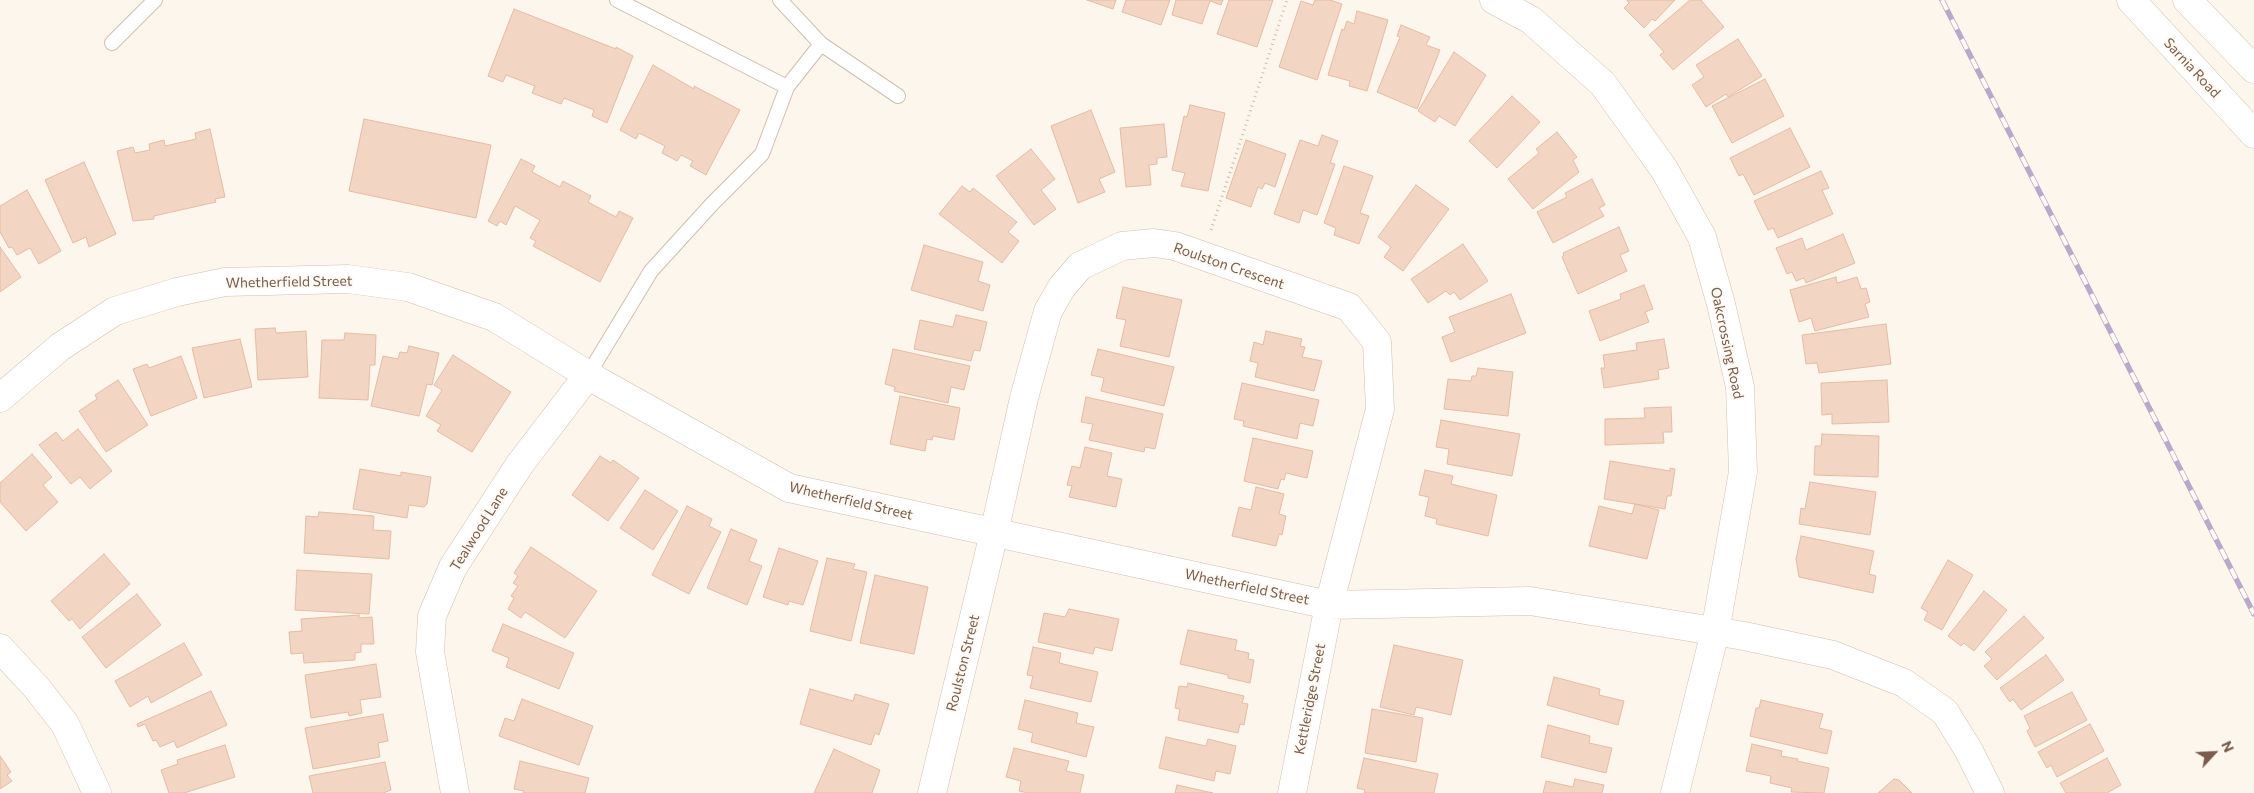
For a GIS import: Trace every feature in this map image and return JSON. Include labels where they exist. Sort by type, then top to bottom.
[{"type":"street","name":"Oakcrossing Road","points":[[1494,0],[1531,20],[1602,84],[1664,169],[1702,238],[1721,304],[1740,387],[1743,472],[1715,632],[1674,793]]},
{"type":"street","name":"Sarnia Road","points":[[2131,0],[2254,134]]},
{"type":"street","points":[[2187,0],[2254,69]]},
{"type":"street","name":"Roulston Crescent","points":[[994,533],[1024,398],[1048,311],[1062,287],[1080,266],[1122,246],[1154,243],[1175,246],[1349,307],[1377,342],[1380,409],[1329,605]]},
{"type":"street","name":"Whetherfield Street","points":[[0,398],[60,347],[115,311],[177,292],[225,282],[348,279],[408,288],[494,316],[588,375],[789,488],[1329,605],[1530,601],[1744,636],[1833,655],[1904,683],[1945,712],[1969,751],[1990,793]]},
{"type":"street","name":"Tealwood Lane","points":[[455,793],[430,652],[432,616],[453,567],[520,464],[588,375]]},
{"type":"street","name":"Roulston Street","points":[[932,793],[994,533]]},
{"type":"street","name":"Kettleridge Street","points":[[1292,793],[1329,605]]},
{"type":"street","points":[[0,648],[36,687],[65,724],[97,793]]},
{"type":"lane","points":[[112,43],[155,0]]},
{"type":"lane","points":[[617,0],[786,87]]},
{"type":"lane","points":[[780,0],[821,44],[898,96]]},
{"type":"lane","points":[[588,375],[651,271],[712,204],[762,154],[786,87],[821,44]]},
{"type":"path","points":[[1202,256],[1287,0]]},
{"type":"building","points":[[1087,0],[1116,0],[1113,9]]},
{"type":"building","points":[[1126,0],[1170,0],[1161,25],[1122,12]]},
{"type":"building","points":[[1176,0],[1223,0],[1221,5],[1210,1],[1202,24],[1172,15]]},
{"type":"building","points":[[1229,0],[1273,0],[1257,47],[1217,34]]},
{"type":"building","points":[[1315,0],[1330,0],[1342,4],[1317,80],[1279,67],[1301,1],[1313,5]]},
{"type":"building","points":[[1627,0],[1675,0],[1655,21],[1652,19],[1644,28],[1624,8],[1629,3]]},
{"type":"building","points":[[1690,0],[1701,0],[1724,27],[1673,70],[1660,55],[1664,52],[1649,35]]},
{"type":"building","points":[[514,9],[616,49],[616,47],[633,56],[607,123],[592,116],[594,110],[564,98],[561,104],[532,93],[535,86],[506,75],[503,82],[488,76]]},
{"type":"building","points":[[1357,11],[1388,20],[1367,91],[1349,86],[1350,81],[1328,75],[1342,29],[1344,30],[1347,21],[1354,24]]},
{"type":"building","points":[[1401,25],[1430,37],[1426,45],[1440,50],[1417,109],[1377,92],[1400,37],[1397,36]]},
{"type":"building","points":[[1738,39],[1762,76],[1728,97],[1726,94],[1706,107],[1692,85],[1704,77],[1696,65]]},
{"type":"building","points":[[1454,52],[1486,75],[1455,126],[1439,116],[1435,122],[1418,111]]},
{"type":"building","points":[[653,65],[694,89],[694,86],[740,110],[706,175],[690,166],[693,161],[681,155],[677,161],[662,153],[665,146],[639,133],[636,139],[620,130]]},
{"type":"building","points":[[1765,79],[1784,116],[1732,143],[1712,106]]},
{"type":"building","points":[[1512,96],[1540,122],[1497,168],[1469,141]]},
{"type":"building","points":[[1190,105],[1225,113],[1208,191],[1181,186],[1185,173],[1172,170],[1184,116],[1187,117]]},
{"type":"building","points":[[1091,110],[1115,172],[1099,179],[1105,192],[1078,203],[1051,126]]},
{"type":"building","points":[[364,119],[491,145],[476,218],[349,191]]},
{"type":"building","points":[[1164,124],[1167,157],[1157,158],[1157,164],[1149,165],[1151,185],[1126,187],[1120,128]]},
{"type":"building","points":[[1790,128],[1810,167],[1754,195],[1743,174],[1739,176],[1730,158]]},
{"type":"building","points":[[210,129],[225,197],[215,199],[216,202],[154,216],[154,219],[133,221],[117,151],[133,147],[135,153],[150,150],[149,144],[164,140],[165,146],[196,139],[195,133]]},
{"type":"building","points":[[1557,132],[1577,157],[1573,160],[1579,172],[1533,209],[1508,179],[1539,153],[1536,149]]},
{"type":"building","points":[[1322,135],[1338,141],[1330,163],[1335,164],[1317,215],[1303,210],[1299,223],[1274,214],[1300,140],[1318,146]]},
{"type":"building","points":[[1246,140],[1286,154],[1275,187],[1265,183],[1262,189],[1258,187],[1251,207],[1226,198]]},
{"type":"building","points":[[1031,149],[1055,179],[1041,190],[1056,209],[1034,225],[996,176]]},
{"type":"building","points":[[521,159],[535,166],[532,172],[560,187],[563,181],[591,196],[588,202],[616,217],[619,211],[633,218],[600,282],[533,246],[536,241],[530,238],[540,220],[515,206],[506,225],[500,221],[497,226],[488,221]]},
{"type":"building","points":[[84,162],[116,234],[89,247],[86,237],[73,243],[45,180]]},
{"type":"building","points":[[1344,166],[1373,176],[1360,213],[1369,216],[1359,244],[1334,235],[1336,228],[1324,223]]},
{"type":"building","points":[[1821,171],[1829,188],[1822,190],[1833,214],[1778,238],[1773,228],[1768,230],[1754,201]]},
{"type":"building","points":[[1592,179],[1605,205],[1599,208],[1604,216],[1553,243],[1537,212],[1567,197],[1565,193]]},
{"type":"building","points":[[1416,185],[1449,209],[1403,271],[1384,257],[1391,247],[1378,237]]},
{"type":"building","points":[[962,186],[970,192],[973,188],[1017,222],[1008,232],[1019,241],[1002,263],[939,214]]},
{"type":"building","points":[[27,190],[61,251],[39,264],[30,248],[17,255],[12,247],[9,248],[0,232],[0,206]]},
{"type":"building","points":[[1619,227],[1629,251],[1620,255],[1627,271],[1578,294],[1562,257],[1563,253]]},
{"type":"building","points":[[1843,234],[1855,263],[1806,283],[1804,278],[1796,281],[1792,272],[1787,274],[1776,248],[1802,238],[1806,250]]},
{"type":"building","points":[[1463,244],[1488,281],[1460,300],[1454,292],[1450,295],[1446,291],[1428,303],[1411,279]]},
{"type":"building","points":[[924,245],[983,262],[978,281],[990,285],[983,311],[911,290]]},
{"type":"building","points":[[0,247],[21,277],[0,292]]},
{"type":"building","points":[[1836,277],[1837,283],[1857,277],[1861,289],[1866,288],[1870,302],[1865,304],[1869,317],[1815,331],[1811,318],[1799,322],[1790,290]]},
{"type":"building","points":[[1644,285],[1653,309],[1645,312],[1649,322],[1600,341],[1589,311],[1621,299],[1620,294]]},
{"type":"building","points":[[1123,287],[1182,300],[1169,357],[1120,346],[1126,320],[1116,318]]},
{"type":"building","points":[[1511,294],[1526,333],[1451,362],[1442,337],[1455,332],[1449,317]]},
{"type":"building","points":[[956,315],[987,322],[980,351],[974,350],[971,361],[914,349],[920,320],[953,327]]},
{"type":"building","points":[[1886,324],[1891,364],[1819,373],[1817,363],[1806,364],[1802,335]]},
{"type":"building","points":[[275,328],[276,333],[306,331],[308,377],[258,380],[255,329]]},
{"type":"building","points":[[1266,331],[1302,339],[1300,346],[1305,347],[1302,357],[1322,361],[1314,391],[1255,377],[1258,363],[1250,361],[1254,342],[1263,345]]},
{"type":"building","points":[[345,333],[376,335],[375,365],[370,365],[368,400],[319,398],[322,340],[344,340]]},
{"type":"building","points":[[240,339],[252,387],[204,398],[192,348]]},
{"type":"building","points":[[1664,339],[1669,368],[1658,370],[1659,379],[1604,388],[1601,368],[1605,368],[1603,355],[1637,350],[1636,343]]},
{"type":"building","points":[[409,346],[439,353],[432,385],[427,384],[419,416],[371,406],[383,356],[398,359],[400,352],[407,353]]},
{"type":"building","points":[[893,349],[970,366],[964,390],[951,387],[948,403],[894,391],[895,387],[885,384]]},
{"type":"building","points":[[1098,349],[1174,367],[1164,406],[1101,391],[1104,378],[1091,375]]},
{"type":"building","points":[[453,355],[511,392],[472,452],[437,431],[441,425],[426,416],[442,390],[434,385]]},
{"type":"building","points":[[181,356],[197,398],[151,416],[133,369],[147,364],[149,368]]},
{"type":"building","points":[[1478,368],[1513,372],[1508,416],[1444,409],[1448,379],[1471,381],[1472,376],[1476,376]]},
{"type":"building","points":[[118,380],[148,425],[106,452],[79,411],[97,399],[95,395]]},
{"type":"building","points":[[1887,380],[1889,422],[1832,424],[1832,414],[1822,415],[1821,383]]},
{"type":"building","points":[[1242,383],[1319,400],[1313,426],[1300,423],[1297,439],[1243,426],[1244,421],[1234,419]]},
{"type":"building","points":[[900,396],[960,408],[954,440],[933,436],[932,440],[927,439],[925,451],[890,444]]},
{"type":"building","points":[[1086,397],[1163,414],[1155,449],[1145,447],[1144,452],[1089,440],[1093,424],[1081,422]]},
{"type":"building","points":[[1671,407],[1672,432],[1663,432],[1664,443],[1605,445],[1605,419],[1645,418],[1644,408]]},
{"type":"building","points":[[1441,420],[1520,434],[1512,476],[1447,464],[1449,449],[1436,447]]},
{"type":"building","points":[[78,429],[112,471],[90,489],[80,477],[71,484],[39,445],[56,432],[63,441]]},
{"type":"building","points":[[1822,434],[1879,436],[1878,477],[1814,475],[1815,446],[1821,446]]},
{"type":"building","points":[[1253,438],[1313,451],[1307,478],[1286,473],[1284,480],[1281,479],[1278,489],[1244,481]]},
{"type":"building","points":[[1085,447],[1112,453],[1107,476],[1122,479],[1116,507],[1069,497],[1072,486],[1067,485],[1072,466],[1080,468]]},
{"type":"building","points":[[32,454],[52,477],[43,485],[58,502],[26,531],[0,502],[0,483]]},
{"type":"building","points":[[600,456],[611,463],[613,460],[639,478],[608,521],[572,495]]},
{"type":"building","points":[[1610,461],[1670,471],[1670,468],[1675,469],[1671,496],[1667,496],[1665,509],[1604,499]]},
{"type":"building","points":[[360,469],[401,476],[401,472],[431,477],[427,504],[424,507],[409,505],[407,518],[353,509]]},
{"type":"building","points":[[1425,470],[1453,476],[1451,484],[1497,495],[1488,536],[1436,524],[1437,519],[1425,516],[1429,497],[1419,495]]},
{"type":"building","points":[[1810,482],[1876,492],[1870,535],[1799,524],[1801,508],[1805,509]]},
{"type":"building","points":[[1256,487],[1284,494],[1279,514],[1286,516],[1282,535],[1279,534],[1276,546],[1232,536],[1239,507],[1251,510]]},
{"type":"building","points":[[645,490],[678,511],[653,550],[620,528]]},
{"type":"building","points":[[1635,504],[1659,510],[1647,559],[1589,546],[1599,506],[1632,514]]},
{"type":"building","points":[[687,506],[712,519],[709,526],[721,532],[689,594],[652,575]]},
{"type":"building","points":[[319,512],[374,516],[373,530],[391,531],[389,559],[304,553],[306,516],[318,517]]},
{"type":"building","points":[[731,529],[757,540],[749,561],[762,566],[747,605],[707,588]]},
{"type":"building","points":[[1801,536],[1874,551],[1869,574],[1876,576],[1873,593],[1799,577],[1796,559]]},
{"type":"building","points":[[531,547],[597,591],[565,638],[525,612],[521,618],[508,609],[514,598],[511,596],[518,586],[513,583],[518,576],[514,573]]},
{"type":"building","points":[[779,548],[818,561],[803,605],[789,601],[788,605],[763,597]]},
{"type":"building","points":[[104,554],[130,584],[80,629],[72,619],[69,621],[51,601]]},
{"type":"building","points":[[827,558],[855,564],[853,569],[867,572],[851,641],[810,631]]},
{"type":"building","points":[[1948,560],[1973,575],[1942,630],[1924,620],[1928,612],[1921,608]]},
{"type":"building","points":[[297,570],[372,574],[369,614],[295,610]]},
{"type":"building","points":[[875,575],[928,587],[914,654],[860,643]]},
{"type":"building","points":[[1984,591],[2007,610],[1974,651],[1964,643],[1961,646],[1948,636]]},
{"type":"building","points":[[137,594],[161,625],[106,668],[82,637]]},
{"type":"building","points":[[1069,609],[1119,619],[1112,651],[1095,647],[1093,654],[1038,642],[1044,613],[1065,617]]},
{"type":"building","points":[[359,615],[359,618],[372,617],[374,644],[361,644],[361,652],[355,653],[355,660],[304,663],[303,653],[291,654],[289,632],[302,631],[301,619]]},
{"type":"building","points":[[2024,616],[2044,638],[1997,680],[1984,666],[1992,659],[1985,652]]},
{"type":"building","points":[[503,624],[574,653],[559,689],[506,667],[509,658],[492,651]]},
{"type":"building","points":[[1188,630],[1237,640],[1235,650],[1249,653],[1248,659],[1254,660],[1250,683],[1228,678],[1228,675],[1180,664]]},
{"type":"building","points":[[184,643],[202,675],[151,703],[148,696],[130,707],[115,681]]},
{"type":"building","points":[[1394,645],[1463,660],[1451,715],[1416,707],[1414,715],[1380,707]]},
{"type":"building","points":[[1033,647],[1061,653],[1059,663],[1098,672],[1091,702],[1030,688],[1033,676],[1027,675]]},
{"type":"building","points":[[2046,655],[2064,680],[2021,710],[2013,699],[2010,702],[2000,688]]},
{"type":"building","points":[[376,664],[381,697],[360,700],[362,713],[349,716],[348,712],[311,718],[305,675]]},
{"type":"building","points":[[1554,677],[1600,689],[1599,695],[1624,701],[1618,725],[1547,705]]},
{"type":"building","points":[[1188,683],[1244,696],[1242,703],[1248,704],[1244,725],[1240,724],[1238,733],[1178,720],[1180,709],[1175,708],[1179,686],[1187,687]]},
{"type":"building","points":[[810,689],[853,701],[855,694],[889,704],[879,735],[875,733],[871,745],[800,724]]},
{"type":"building","points":[[211,691],[227,725],[177,748],[174,741],[160,747],[156,740],[153,741],[145,724],[138,727],[137,724]]},
{"type":"building","points":[[2072,692],[2087,720],[2035,747],[2027,731],[2030,728],[2024,716]]},
{"type":"building","points":[[522,699],[593,726],[579,765],[499,736],[505,718],[514,721]]},
{"type":"building","points":[[1025,700],[1078,713],[1076,723],[1094,727],[1086,757],[1031,742],[1033,733],[1018,729]]},
{"type":"building","points":[[1761,700],[1823,714],[1819,728],[1832,731],[1827,754],[1750,736],[1756,708],[1759,708]]},
{"type":"building","points":[[1372,709],[1423,718],[1416,762],[1365,753]]},
{"type":"building","points":[[383,714],[388,741],[378,743],[380,757],[313,769],[305,728]]},
{"type":"building","points":[[2090,724],[2104,751],[2057,777],[2051,765],[2047,768],[2038,752]]},
{"type":"building","points":[[1548,725],[1590,736],[1589,743],[1612,748],[1606,773],[1541,757]]},
{"type":"building","points":[[1166,737],[1206,746],[1208,739],[1236,746],[1230,774],[1216,771],[1214,781],[1159,768]]},
{"type":"building","points":[[1752,744],[1782,751],[1781,756],[1798,759],[1797,761],[1829,768],[1824,793],[1791,792],[1792,788],[1770,783],[1771,776],[1746,771]]},
{"type":"building","points":[[225,745],[235,777],[184,793],[169,793],[161,770],[178,764],[177,760]]},
{"type":"building","points":[[1014,748],[1069,761],[1066,771],[1084,775],[1080,793],[1028,793],[1019,791],[1021,781],[1006,777]]},
{"type":"building","points":[[834,749],[880,770],[872,793],[814,793]]},
{"type":"building","points":[[0,756],[11,772],[7,775],[12,781],[0,789]]},
{"type":"building","points":[[1364,758],[1438,774],[1434,793],[1364,793],[1365,790],[1357,788]]},
{"type":"building","points":[[2107,758],[2121,785],[2107,793],[2066,793],[2060,783]]},
{"type":"building","points":[[520,761],[589,778],[585,793],[523,793],[524,791],[514,789]]},
{"type":"building","points":[[385,762],[391,790],[383,793],[313,793],[309,776]]},
{"type":"building","points":[[1575,779],[1604,785],[1602,793],[1543,793],[1546,781],[1573,787]]},
{"type":"building","points":[[1894,779],[1899,780],[1912,793],[1878,793]]},
{"type":"building","points":[[1177,785],[1213,793],[1175,793]]},
{"type":"railway","points":[[1942,0],[2254,614]]}]
